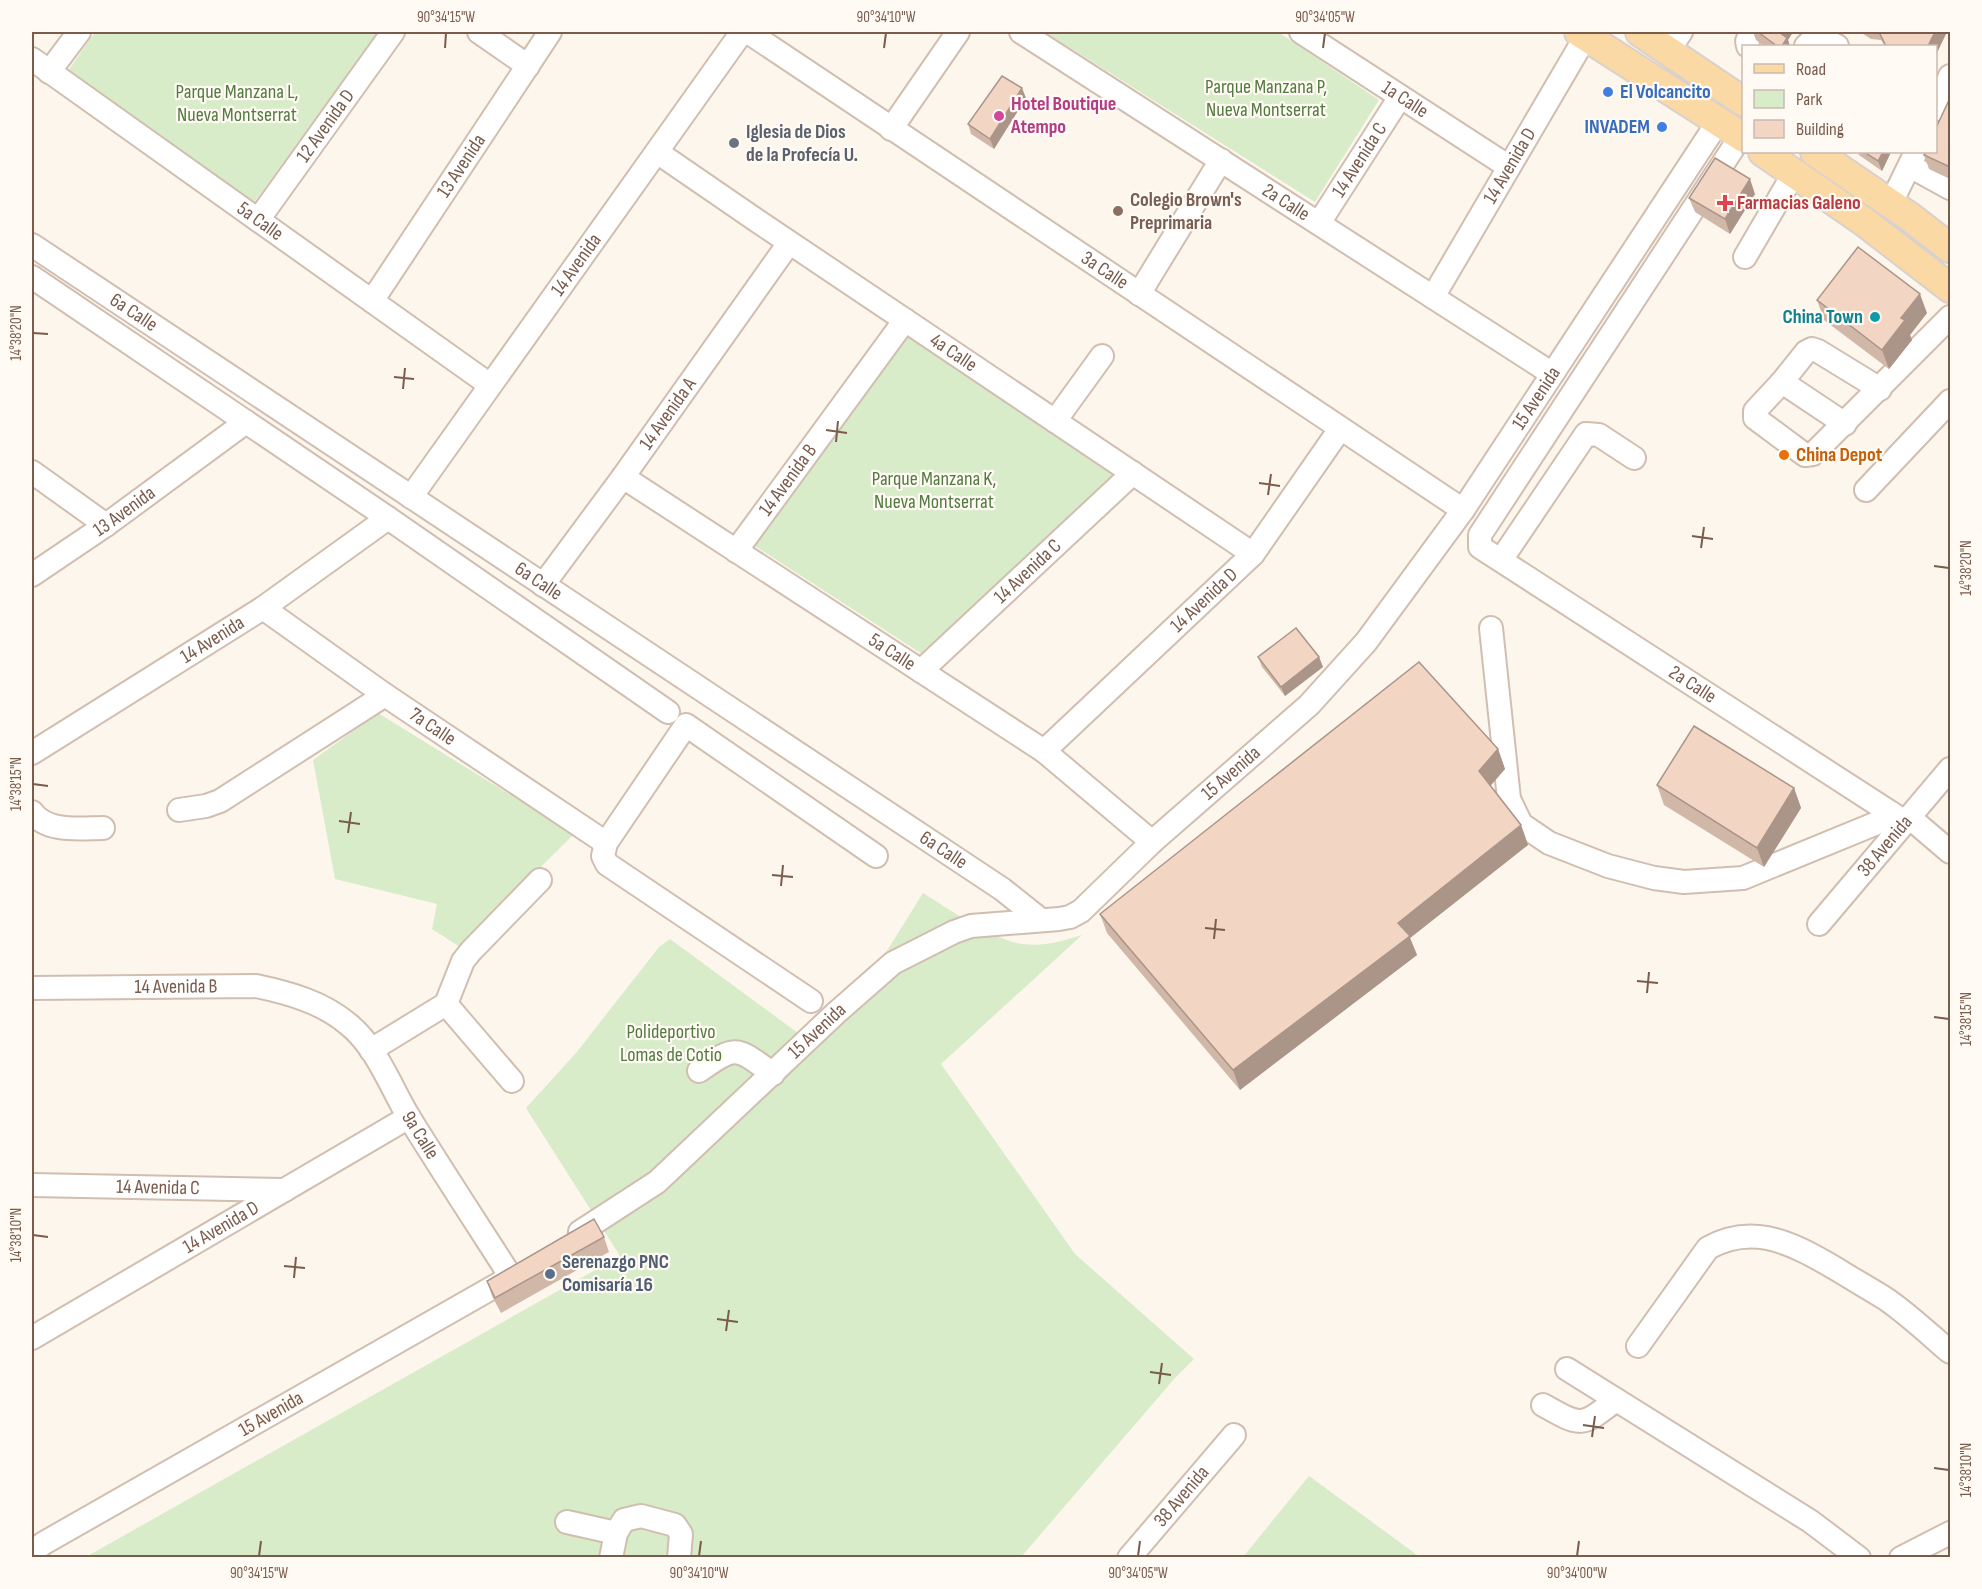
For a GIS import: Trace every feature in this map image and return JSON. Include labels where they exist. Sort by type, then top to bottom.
[{"type":"main road","points":[[1640,32],[1675,41],[1742,101]]},
{"type":"main road","points":[[1584,33],[1741,137]]},
{"type":"main road","points":[[1765,153],[1863,221],[1950,288]]},
{"type":"main road","points":[[1818,153],[1846,162],[1891,203],[1950,248]]},
{"type":"street","points":[[40,65],[79,32]]},
{"type":"street","name":"12 Avenida D","points":[[258,220],[393,32]]},
{"type":"street","points":[[479,32],[528,66]]},
{"type":"street","name":"13 Avenida","points":[[372,301],[550,32]]},
{"type":"street","name":"14 Avenida","points":[[411,497],[742,32]]},
{"type":"street","name":"3a Calle","points":[[748,32],[1463,510]]},
{"type":"street","points":[[891,129],[958,32]]},
{"type":"street","name":"2a Calle","points":[[1021,32],[1551,373]]},
{"type":"street","name":"1a Calle","points":[[1301,32],[1509,167]]},
{"type":"street","name":"14 Avenida D","points":[[1433,297],[1584,33]]},
{"type":"street","points":[[1807,45],[1810,41],[1827,40],[1835,45]]},
{"type":"street","name":"5a Calle","points":[[40,65],[490,385]]},
{"type":"street","points":[[1937,105],[1950,76]]},
{"type":"street","name":"14 Avenida C","points":[[1319,223],[1400,97]]},
{"type":"street","name":"2a Calle","points":[[1741,137],[1480,535],[1480,547],[1902,817],[1950,852]]},
{"type":"street","name":"15 Avenida","points":[[580,1232],[657,1182],[836,1013],[893,963],[954,932],[971,926],[1070,917],[1081,911],[1152,842],[1310,705],[1366,642],[1463,510],[1551,373],[1741,137]]},
{"type":"street","name":"4a Calle","points":[[657,152],[1253,554]]},
{"type":"street","points":[[1891,203],[1913,159],[1950,188]]},
{"type":"street","points":[[1139,294],[1221,160]]},
{"type":"street","points":[[1745,257],[1794,172]]},
{"type":"street","name":"14 Avenida A","points":[[543,585],[623,477],[789,243]]},
{"type":"street","name":"6a Calle","points":[[32,245],[1002,890],[1041,920]]},
{"type":"street","name":"6a Calle","points":[[32,277],[388,518],[668,712]]},
{"type":"street","points":[[1880,389],[1812,349],[1806,352],[1755,411],[1755,418],[1805,455],[1813,454],[1822,447],[1880,389],[1950,317]]},
{"type":"street","name":"14 Avenida B","points":[[736,551],[905,320]]},
{"type":"street","points":[[1056,421],[1101,356]]},
{"type":"street","points":[[1782,382],[1845,424]]},
{"type":"street","points":[[1866,490],[1950,401]]},
{"type":"street","name":"13 Avenida","points":[[32,575],[106,525],[246,422]]},
{"type":"street","name":"14 Avenida D","points":[[1044,751],[1253,554],[1340,429]]},
{"type":"street","points":[[1501,560],[1586,434],[1599,435],[1634,458]]},
{"type":"street","points":[[32,472],[106,525]]},
{"type":"street","name":"14 Avenida C","points":[[921,671],[1133,473]]},
{"type":"street","name":"5a Calle","points":[[623,477],[1044,751],[1152,842]]},
{"type":"street","name":"14 Avenida","points":[[32,753],[263,608],[388,518]]},
{"type":"street","name":"7a Calle","points":[[263,608],[385,695],[606,843]]},
{"type":"street","points":[[1491,628],[1509,799],[1521,824],[1549,843],[1608,866],[1654,878],[1684,882],[1716,881],[1743,878],[1877,823],[1902,817]]},
{"type":"street","points":[[179,810],[206,806],[220,801],[385,695]]},
{"type":"street","points":[[811,1001],[607,864],[603,856],[606,843],[686,725],[876,856]]},
{"type":"street","name":"38 Avenida","points":[[1819,924],[1902,817],[1950,769]]},
{"type":"street","points":[[32,812],[36,818],[66,828],[103,828]]},
{"type":"street","points":[[371,1050],[446,1004],[459,971],[471,951],[540,879]]},
{"type":"street","name":"14 Avenida B","points":[[32,988],[256,986],[289,993],[319,1005]]},
{"type":"street","points":[[446,1004],[512,1081]]},
{"type":"street","name":"9a Calle","points":[[319,1005],[349,1024],[371,1050],[409,1117],[511,1277]]},
{"type":"street","points":[[699,1071],[724,1053],[737,1051],[748,1056],[772,1074]]},
{"type":"street","name":"14 Avenida D","points":[[32,1338],[409,1117]]},
{"type":"street","name":"14 Avenida C","points":[[32,1185],[285,1190]]},
{"type":"street","points":[[1638,1346],[1708,1248],[1728,1239],[1752,1237],[1767,1238],[1797,1248],[1829,1265],[1887,1300],[1950,1352]]},
{"type":"street","name":"15 Avenida","points":[[32,1551],[511,1277]]},
{"type":"street","points":[[1567,1370],[1810,1521],[1859,1557]]},
{"type":"street","points":[[1543,1405],[1570,1421],[1583,1422],[1594,1417],[1616,1400]]},
{"type":"street","name":"38 Avenida","points":[[1129,1557],[1234,1435]]},
{"type":"street","points":[[611,1557],[616,1533],[624,1520],[640,1516],[675,1525],[681,1534],[679,1557]]},
{"type":"street","points":[[567,1522],[616,1533]]},
{"type":"street","points":[[1901,1557],[1950,1533]]},
{"type":"green space","name":"Parque Manzana L, Nueva Montserrat","points":[[95,32],[378,32],[253,204],[68,71]]},
{"type":"green space","name":"Parque Manzana P, Nueva Montserrat","points":[[1045,32],[1278,32],[1379,100],[1315,202]]},
{"type":"green space","name":"Parque Manzana K, Nueva Montserrat","points":[[908,331],[1118,475],[925,656],[752,544]]},
{"type":"green space","points":[[378,713],[574,834],[460,947],[432,929],[437,904],[335,879],[313,760]]},
{"type":"green space","name":"Polideportivo Lomas de Cotio","points":[[923,893],[971,923],[1010,941],[1030,945],[1045,944],[1082,935],[941,1064],[1075,1254],[1194,1359],[1175,1378],[1021,1557],[84,1558],[620,1256],[526,1108],[576,1053],[659,947],[670,939],[802,1036],[823,1039],[840,1026]]},
{"type":"green space","points":[[1309,1476],[1420,1557],[1243,1557]]},
{"type":"building","points":[[1758,32],[1779,32],[1787,38],[1783,45],[1776,45]]},
{"type":"building","points":[[1879,32],[1935,32],[1928,45],[1886,45]]},
{"type":"building","points":[[1002,76],[1022,88],[990,139],[968,124]]},
{"type":"building","points":[[1950,98],[1950,167],[1924,155],[1937,153],[1937,126]]},
{"type":"building","points":[[1866,153],[1882,153],[1878,161]]},
{"type":"building","points":[[1715,158],[1750,179],[1725,219],[1689,198]]},
{"type":"building","name":"China Town","points":[[1858,247],[1920,294],[1901,318],[1905,320],[1882,350],[1817,300]]},
{"type":"building","points":[[1296,628],[1319,657],[1281,687],[1258,657]]},
{"type":"building","points":[[1419,662],[1498,749],[1479,771],[1521,825],[1398,923],[1410,936],[1233,1070],[1100,914]]},
{"type":"building","points":[[1694,726],[1794,788],[1757,848],[1657,785]]},
{"type":"building","points":[[594,1219],[604,1237],[495,1298],[487,1281]]},
{"type":"place","name":"El Volcancito","points":[[1608,92]]},
{"type":"place","name":"Hotel Boutique Atempo","points":[[999,116]]},
{"type":"place","name":"INVADEM","points":[[1662,127]]},
{"type":"place","name":"Iglesia de Dios de la Profecía U.","points":[[734,143]]},
{"type":"place","name":"Farmacias Galeno","points":[[1725,203]]},
{"type":"place","name":"Colegio Brown's Preprimaria","points":[[1118,211]]},
{"type":"place","name":"China Town","points":[[1875,317]]},
{"type":"place","name":"China Depot","points":[[1784,455]]},
{"type":"place","name":"Serenazgo PNC Comisaría 16","points":[[550,1274]]}]
